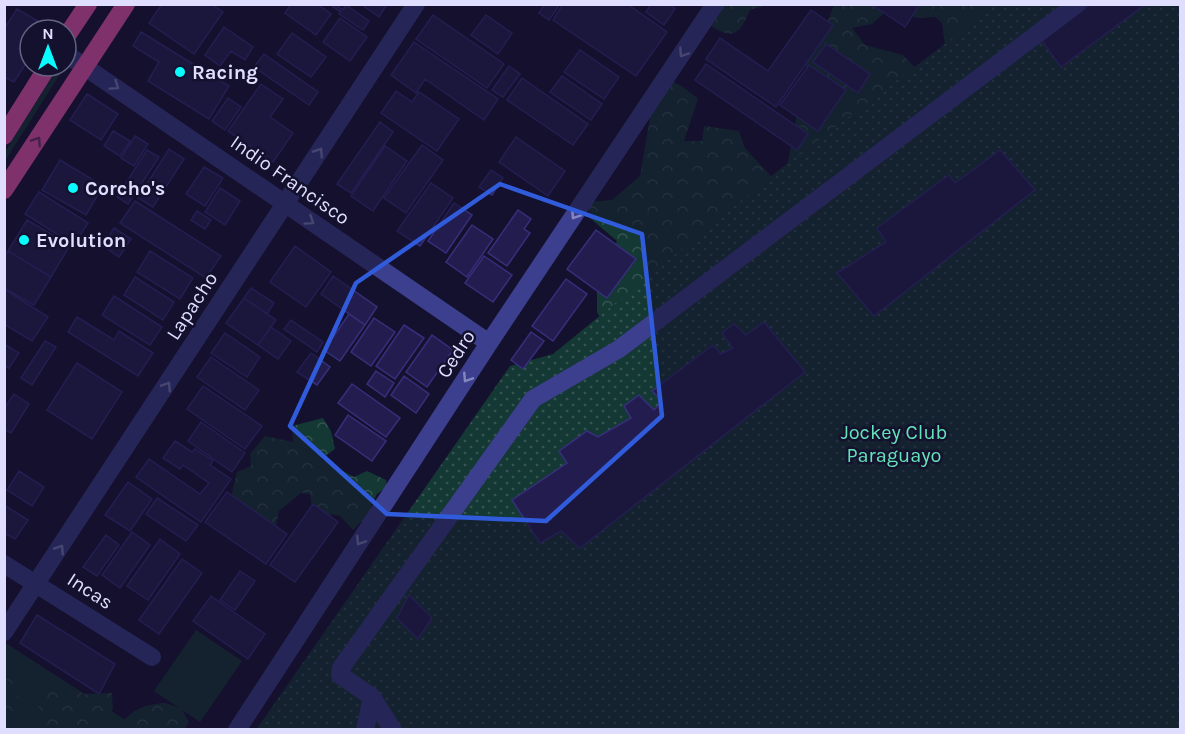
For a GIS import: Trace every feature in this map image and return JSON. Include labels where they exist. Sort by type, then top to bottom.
[{"type":"highway","points":[[78,19],[88,4]]},
{"type":"highway","points":[[4,190],[126,4]]},
{"type":"highway","points":[[4,136],[40,78]]},
{"type":"street","name":"Lapacho","points":[[4,633],[416,4]]},
{"type":"street","name":"Cedro","points":[[237,729],[489,343],[716,4]]},
{"type":"street","points":[[393,729],[372,697],[340,675],[341,668],[533,399],[619,349],[1077,4]]},
{"type":"street","name":"Indio Francisco","points":[[78,61],[489,343]]},
{"type":"street","name":"Incas","points":[[4,564],[152,657]]},
{"type":"street","points":[[365,729],[372,697]]},
{"type":"highlighted area","points":[[500,184],[642,234],[662,416],[546,521],[387,514],[290,426],[356,283]]},
{"type":"green space","points":[[905,4],[998,7],[946,52],[942,23],[935,17],[918,18],[906,14]]},
{"type":"green space","points":[[712,5],[766,5],[750,10],[740,29],[731,34],[711,26]]},
{"type":"green space","points":[[834,5],[885,5],[885,12],[872,24],[852,28],[865,45],[903,55],[925,78],[774,235],[807,60],[823,33]]},
{"type":"green space","name":"Jockey Club Paraguayo","points":[[996,5],[1180,5],[1180,729],[256,730],[510,366],[553,354],[771,176]]},
{"type":"green space","points":[[52,78],[57,78],[5,161],[5,152]]},
{"type":"green space","points":[[669,80],[682,86],[698,99],[684,141],[702,141],[704,126],[739,131],[745,148],[771,176],[774,204],[619,349],[597,312],[597,278],[610,262],[617,241],[590,218],[587,202],[612,200],[640,176],[652,106]]},
{"type":"green space","points":[[323,418],[331,431],[335,449],[321,459],[354,477],[367,471],[386,480],[387,487],[377,494],[371,505],[375,518],[361,522],[353,530],[340,516],[331,514],[327,520],[312,508],[310,494],[301,493],[279,511],[275,530],[231,497],[237,472],[251,466],[250,454],[265,436],[293,442],[292,426]]},
{"type":"green space","points":[[196,630],[242,661],[200,722],[154,691]]},
{"type":"green space","points":[[4,642],[130,723],[126,729],[5,729]]},
{"type":"green space","points":[[5,673],[8,673],[17,686],[19,702],[5,720]]},
{"type":"green space","points":[[51,686],[69,686],[83,694],[112,693],[113,709],[94,729],[30,730],[41,700]]},
{"type":"green space","points":[[165,703],[181,708],[189,722],[185,729],[117,729],[126,717],[137,710]]},
{"type":"building","points":[[162,4],[211,4],[223,12],[194,54],[149,23]]},
{"type":"building","points":[[291,4],[317,4],[331,14],[316,35],[285,13]]},
{"type":"building","points":[[361,4],[387,4],[379,17]]},
{"type":"building","points":[[545,4],[560,4],[549,20],[539,13]]},
{"type":"building","points":[[563,4],[627,4],[667,32],[636,76],[553,20]]},
{"type":"building","points":[[651,4],[669,4],[675,9],[664,25],[646,12]]},
{"type":"building","points":[[871,4],[920,4],[905,27]]},
{"type":"building","points":[[1091,4],[1146,4],[1061,67],[1042,41]]},
{"type":"building","points":[[335,5],[343,10],[346,5],[369,21],[363,30],[339,14],[341,12],[333,7]]},
{"type":"building","points":[[17,9],[32,18],[18,18],[18,76],[14,82],[4,77],[4,29]]},
{"type":"building","points":[[811,10],[833,25],[776,107],[706,59],[720,38],[768,71]]},
{"type":"building","points":[[433,15],[504,64],[487,88],[416,39]]},
{"type":"building","points":[[486,15],[512,33],[498,54],[471,35]]},
{"type":"building","points":[[340,18],[367,37],[350,61],[323,42]]},
{"type":"building","points":[[224,27],[253,47],[245,60],[231,51],[220,66],[205,55]]},
{"type":"building","name":"Racing","points":[[141,32],[229,86],[209,119],[148,81],[159,62],[133,46]]},
{"type":"building","points":[[292,33],[326,57],[311,77],[277,54]]},
{"type":"building","points":[[414,42],[498,99],[484,120],[425,79],[416,93],[391,75]]},
{"type":"building","points":[[826,44],[870,74],[858,93],[813,62]]},
{"type":"building","points":[[580,50],[619,77],[604,99],[564,72]]},
{"type":"building","points":[[264,54],[318,92],[309,105],[254,67]]},
{"type":"building","points":[[706,64],[808,134],[797,150],[695,80]]},
{"type":"building","points":[[809,65],[846,90],[818,131],[780,105]]},
{"type":"building","points":[[509,66],[520,74],[503,97],[492,90]]},
{"type":"building","points":[[562,76],[602,104],[591,120],[550,92]]},
{"type":"building","points":[[522,78],[588,124],[573,145],[507,100]]},
{"type":"building","points":[[261,84],[283,99],[270,117],[293,133],[273,162],[228,131]]},
{"type":"building","points":[[396,91],[412,102],[419,92],[459,119],[437,151],[381,113]]},
{"type":"building","points":[[87,94],[118,114],[101,140],[70,120]]},
{"type":"building","points":[[228,98],[241,107],[225,130],[212,121]]},
{"type":"building","points":[[380,122],[393,132],[351,193],[337,184]]},
{"type":"building","points":[[113,131],[130,141],[120,156],[104,146]]},
{"type":"building","points":[[135,136],[148,144],[134,166],[121,158]]},
{"type":"building","points":[[516,137],[565,171],[548,196],[499,162]]},
{"type":"building","points":[[422,145],[443,160],[406,213],[384,198]]},
{"type":"building","points":[[385,146],[407,161],[373,211],[351,196]]},
{"type":"building","points":[[169,149],[184,159],[153,207],[138,198]]},
{"type":"building","points":[[147,150],[159,157],[128,204],[117,197]]},
{"type":"building","points":[[1000,150],[1035,190],[874,316],[837,273],[886,242],[877,228],[949,175],[955,183]]},
{"type":"building","name":"Corcho's","points":[[60,160],[103,186],[86,215],[42,190]]},
{"type":"building","points":[[204,167],[223,178],[205,206],[186,194]]},
{"type":"building","points":[[491,170],[503,178],[492,195],[479,187]]},
{"type":"building","points":[[431,183],[453,198],[420,246],[397,231]]},
{"type":"building","points":[[220,188],[240,201],[225,225],[205,212]]},
{"type":"building","points":[[39,192],[88,223],[74,245],[25,214]]},
{"type":"building","points":[[135,201],[221,256],[206,278],[120,223]]},
{"type":"building","points":[[454,203],[472,215],[446,253],[428,241]]},
{"type":"building","points":[[518,210],[531,219],[524,229],[530,233],[507,266],[488,253]]},
{"type":"building","points":[[197,211],[211,220],[205,229],[191,220]]},
{"type":"building","points":[[27,220],[70,245],[51,277],[8,251]]},
{"type":"building","points":[[472,225],[493,239],[467,277],[446,262]]},
{"type":"building","points":[[114,228],[131,239],[119,257],[103,246]]},
{"type":"building","points":[[596,230],[636,259],[607,298],[567,269]]},
{"type":"building","points":[[295,246],[331,272],[306,307],[270,282]]},
{"type":"building","points":[[8,251],[51,277],[34,305],[4,288],[4,256]]},
{"type":"building","points":[[150,251],[193,278],[180,299],[137,272]]},
{"type":"building","points":[[484,256],[512,275],[493,302],[465,283]]},
{"type":"building","points":[[333,276],[377,307],[365,325],[321,294]]},
{"type":"building","points":[[135,277],[174,302],[163,320],[124,295]]},
{"type":"building","points":[[566,279],[587,294],[553,341],[532,326]]},
{"type":"building","points":[[251,288],[274,303],[267,314],[244,298]]},
{"type":"building","points":[[4,289],[48,317],[32,341],[4,324]]},
{"type":"building","points":[[114,296],[162,327],[150,345],[102,315]]},
{"type":"building","points":[[244,298],[276,320],[258,345],[226,323]]},
{"type":"building","points":[[349,314],[365,325],[340,361],[324,350]]},
{"type":"building","points":[[77,317],[114,340],[119,331],[153,353],[138,376],[68,332]]},
{"type":"building","points":[[374,318],[395,332],[371,366],[351,352]]},
{"type":"building","points":[[291,320],[323,342],[317,352],[284,329]]},
{"type":"building","points":[[764,322],[805,372],[580,548],[561,531],[540,543],[512,500],[567,463],[559,451],[587,431],[598,437],[631,418],[624,406],[639,395],[654,410],[662,401],[652,391],[713,345],[721,354],[733,348],[722,333],[734,324],[746,335]]},
{"type":"building","points":[[404,325],[424,338],[395,379],[376,366]]},
{"type":"building","points":[[271,327],[291,341],[278,359],[258,345]]},
{"type":"building","points":[[531,332],[544,341],[523,369],[511,360]]},
{"type":"building","points":[[225,333],[260,357],[247,377],[211,353]]},
{"type":"building","points":[[432,335],[453,350],[427,387],[406,372]]},
{"type":"building","points":[[45,341],[56,347],[32,385],[21,378]]},
{"type":"building","points":[[4,344],[19,353],[9,368],[4,366]]},
{"type":"building","points":[[311,353],[330,367],[317,385],[297,372]]},
{"type":"building","points":[[211,357],[259,390],[245,410],[197,377]]},
{"type":"building","points":[[77,363],[122,392],[92,439],[47,410]]},
{"type":"building","points":[[376,371],[394,383],[385,397],[367,384]]},
{"type":"building","points":[[404,376],[429,394],[416,413],[391,395]]},
{"type":"building","points":[[352,384],[400,418],[386,437],[338,403]]},
{"type":"building","points":[[203,386],[262,426],[245,449],[187,409]]},
{"type":"building","points":[[14,394],[29,404],[11,433],[4,429],[4,409]]},
{"type":"building","points":[[348,415],[386,441],[372,461],[335,435]]},
{"type":"building","points":[[201,422],[245,453],[232,472],[188,441]]},
{"type":"building","points":[[175,441],[192,452],[195,449],[213,461],[210,465],[231,479],[201,522],[136,477],[149,459],[200,494],[209,483],[183,465],[180,469],[163,458]]},
{"type":"building","points":[[19,471],[44,487],[32,506],[7,490]]},
{"type":"building","points":[[128,482],[152,499],[130,531],[105,515]]},
{"type":"building","points":[[227,492],[287,534],[266,564],[205,522]]},
{"type":"building","points":[[157,498],[198,525],[186,541],[146,514]]},
{"type":"building","points":[[313,504],[338,522],[295,582],[270,565]]},
{"type":"building","points":[[4,505],[28,520],[15,539],[4,533]]},
{"type":"building","points":[[132,532],[150,545],[120,588],[102,575]]},
{"type":"building","points":[[106,535],[119,545],[97,576],[83,567]]},
{"type":"building","points":[[160,539],[180,554],[148,600],[127,586]]},
{"type":"building","points":[[182,559],[202,573],[159,634],[139,620]]},
{"type":"building","points":[[240,571],[255,581],[235,610],[220,600]]},
{"type":"building","points":[[409,595],[432,618],[418,639],[397,618]]},
{"type":"building","points":[[211,596],[265,634],[248,659],[193,621]]},
{"type":"building","points":[[37,615],[115,664],[99,694],[20,643]]},
{"type":"place","name":"Racing","points":[[180,72]]},
{"type":"place","name":"Corcho's","points":[[73,188]]},
{"type":"place","name":"Evolution","points":[[24,240]]}]
